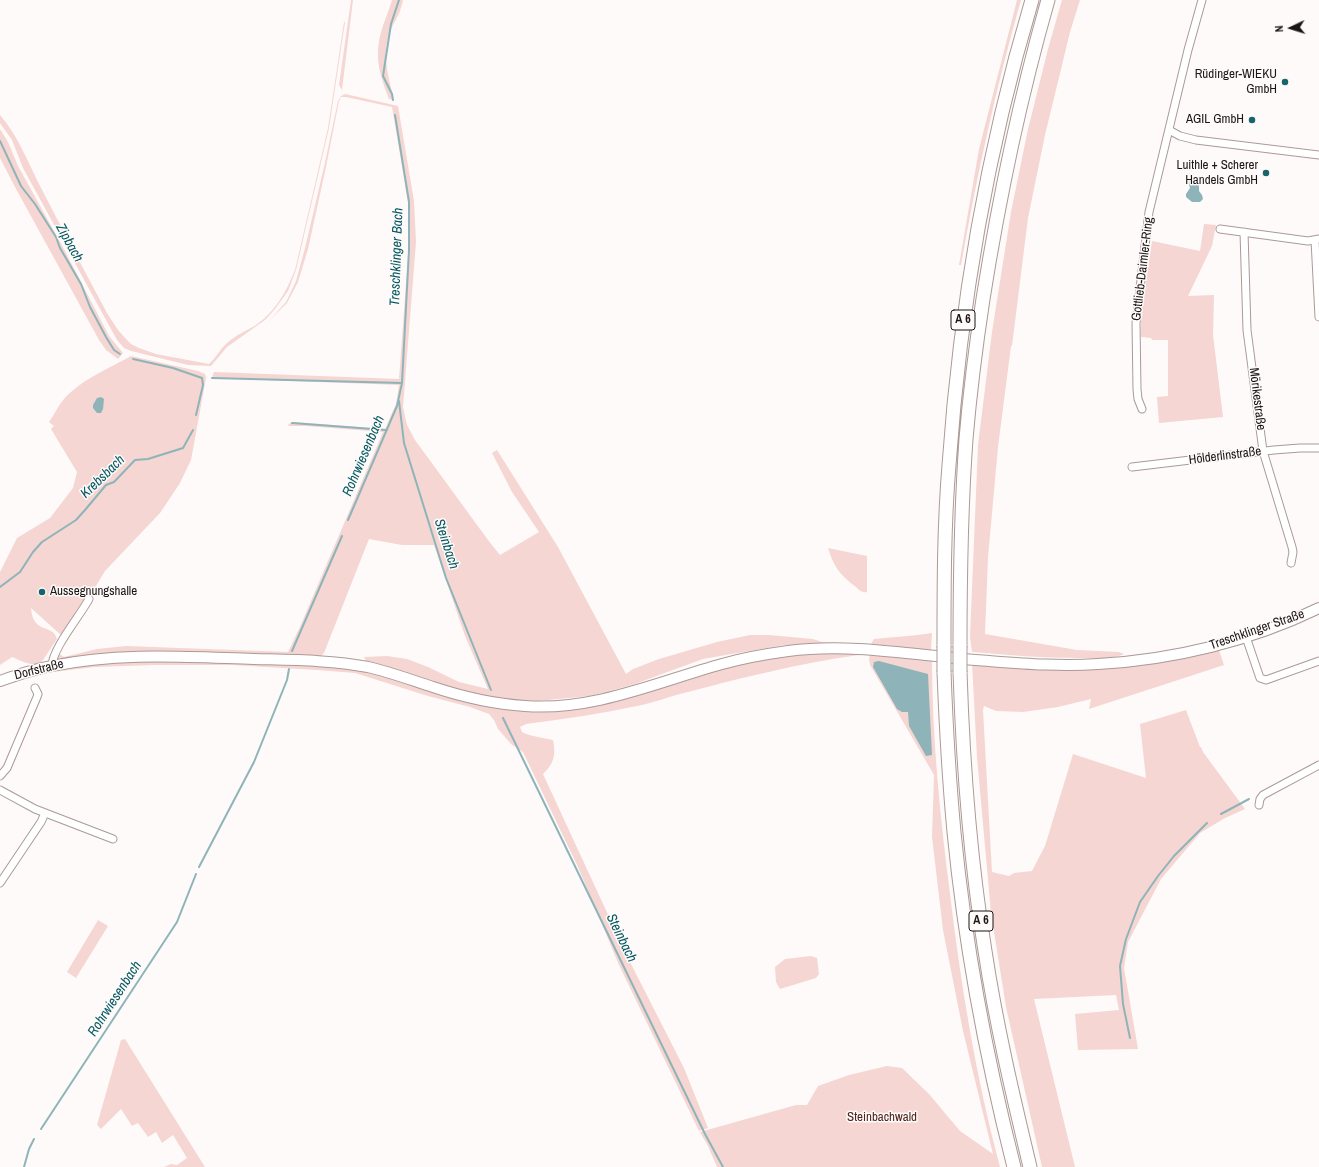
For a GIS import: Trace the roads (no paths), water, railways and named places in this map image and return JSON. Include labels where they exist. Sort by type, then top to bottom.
[{"type":"highway","name":"A 6","points":[[1014,1167],[999,1107],[984,1036],[961,895],[950,789],[944,672],[944,568],[948,473],[961,335],[968,287],[982,205],[1012,68],[1032,0]]},
{"type":"highway","name":"A 6","points":[[1030,1167],[996,1015],[973,860],[966,788],[960,672],[960,566],[962,495],[966,438],[977,339],[1004,176],[1028,72],[1048,0]]},
{"type":"street","name":"Gottlieb-Daimler-Ring","points":[[1142,409],[1136,389],[1136,323],[1149,212],[1188,50],[1202,0]]},
{"type":"street","points":[[1169,130],[1180,136],[1196,140],[1319,155]]},
{"type":"street","points":[[1220,229],[1308,241],[1317,240],[1315,269],[1319,317]]},
{"type":"street","name":"Mörikestraße","points":[[1244,232],[1247,330],[1263,451],[1292,547],[1292,563]]},
{"type":"street","name":"Hölderlinstraße","points":[[1132,467],[1263,451],[1319,448]]},
{"type":"street","points":[[52,666],[52,660],[56,650],[89,599]]},
{"type":"street","name":"Treschklinger Straße","points":[[78,661],[113,657],[153,656],[290,660],[349,664],[388,672],[451,693],[489,702],[515,705],[551,706],[579,704],[614,697],[724,663],[790,651],[826,649],[868,650],[976,660],[1061,665],[1097,664],[1141,660],[1195,650],[1246,637],[1319,608]]},
{"type":"street","points":[[1246,637],[1262,680],[1266,680],[1319,661]]},
{"type":"street","name":"Dorfstraße","points":[[0,681],[52,666],[78,661]]},
{"type":"street","points":[[0,776],[7,768],[37,697],[38,694],[35,688]]},
{"type":"street","points":[[1259,805],[1260,799],[1263,795],[1319,765]]},
{"type":"street","points":[[0,790],[34,809],[113,839]]},
{"type":"street","points":[[0,883],[41,822],[45,813]]},
{"type":"water","points":[[1191,179],[1199,180],[1199,191],[1203,199],[1200,202],[1192,202],[1186,197],[1186,194],[1190,188],[1188,182]]},
{"type":"water","points":[[101,397],[104,399],[103,409],[101,413],[97,413],[93,408],[93,405],[97,398]]},
{"type":"water","points":[[879,661],[928,674],[932,755],[926,756],[909,726],[908,712],[902,712],[897,709],[873,667],[874,662]]},
{"type":"waterway","name":"Treschklinger Bach","points":[[393,100],[392,94],[383,76],[391,24],[399,0]]},
{"type":"waterway","name":"Treschklinger Bach","points":[[348,520],[397,406],[402,383],[409,250],[409,202],[395,115]]},
{"type":"waterway","name":"Zipbach","points":[[0,141],[21,186],[35,204],[56,237],[60,248],[81,284],[90,307],[106,337],[114,350],[120,354]]},
{"type":"waterway","name":"Zipbach","points":[[133,359],[173,368],[202,378],[203,385],[196,415]]},
{"type":"waterway","name":"Krebsbach","points":[[212,378],[402,383]]},
{"type":"waterway","name":"Steinbach","points":[[399,401],[404,443],[446,578],[491,690]]},
{"type":"waterway","points":[[292,423],[386,430]]},
{"type":"waterway","name":"Krebsbach","points":[[0,587],[20,572],[33,552],[42,542],[76,520],[106,485],[114,482],[135,460],[148,459],[183,448],[193,430]]},
{"type":"waterway","name":"Rohrwiesenbach","points":[[292,651],[342,536]]},
{"type":"waterway","name":"Rohrwiesenbach","points":[[199,867],[254,762],[287,680],[289,669]]},
{"type":"waterway","name":"Steinbach","points":[[503,718],[705,1134],[723,1167]]},
{"type":"waterway","points":[[1221,814],[1249,799]]},
{"type":"waterway","points":[[1130,1038],[1123,1004],[1120,966],[1126,939],[1140,902],[1158,876],[1174,856],[1207,823]]},
{"type":"waterway","name":"Rohrwiesenbach","points":[[41,1129],[177,922],[196,874]]},
{"type":"waterway","name":"Rohrwiesenbach","points":[[24,1167],[29,1149],[34,1139]]},
{"type":"place","name":"Rüdinger-WIEKU GmbH","points":[[1285,82]]},
{"type":"place","name":"AGIL GmbH","points":[[1252,120]]},
{"type":"place","name":"Luithle + Scherer Handels GmbH","points":[[1266,173]]},
{"type":"place","name":"Aussegnungshalle","points":[[42,592]]},
{"type":"park label","name":"Steinbachwald","points":[[882,1118]]}]
